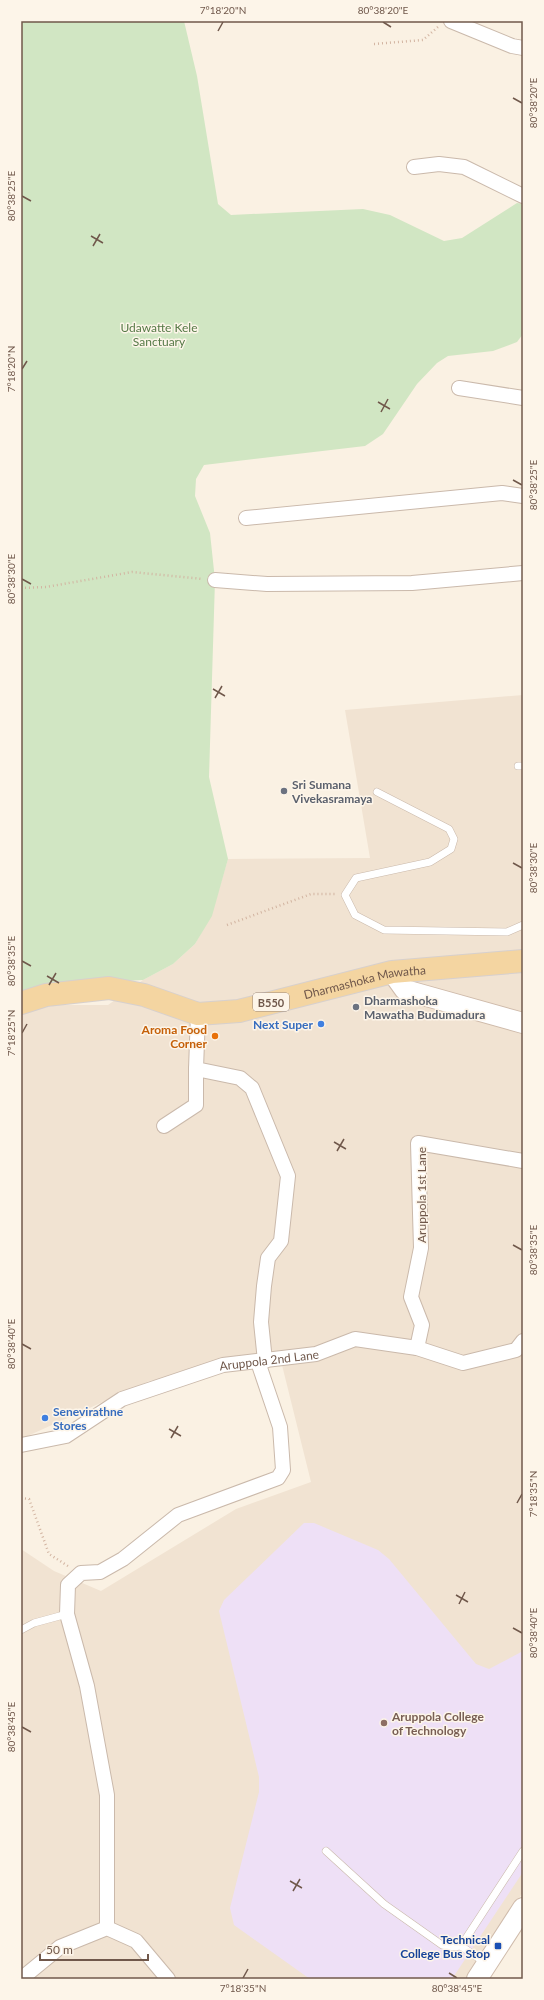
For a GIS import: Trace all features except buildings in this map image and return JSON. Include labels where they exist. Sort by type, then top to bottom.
[{"type":"main road","name":"Dharmashoka Mawatha","points":[[21,1003],[46,995],[109,988],[144,995],[198,1014],[239,1011],[392,972],[523,961]]},
{"type":"street","points":[[445,23],[512,46],[523,48]]},
{"type":"street","points":[[414,167],[439,164],[464,167],[523,196]]},
{"type":"street","points":[[459,388],[523,398]]},
{"type":"street","points":[[246,518],[502,494],[523,496]]},
{"type":"street","points":[[215,580],[267,584],[412,583],[523,573]]},
{"type":"street","points":[[392,972],[405,990],[523,1022]]},
{"type":"street","points":[[164,1126],[196,1105],[198,1014]]},
{"type":"street","points":[[107,1928],[107,1795],[87,1686],[67,1614],[68,1585],[81,1573],[100,1572],[123,1559],[178,1515],[278,1478],[283,1470],[280,1427],[262,1361],[261,1322],[268,1258],[281,1241],[288,1176],[252,1088],[240,1078],[196,1069]]},
{"type":"street","name":"Aruppola 1st Lane","points":[[417,1348],[422,1325],[411,1296],[421,1248],[418,1142],[523,1161]]},
{"type":"street","name":"Aruppola 2nd Lane","points":[[21,1446],[66,1436],[122,1399],[223,1365],[316,1354],[355,1339],[417,1348],[463,1363],[516,1350],[523,1340]]},
{"type":"street","points":[[482,1971],[523,1908]]},
{"type":"street","points":[[21,1979],[60,1947],[107,1928],[136,1941],[168,1979]]},
{"type":"lane","points":[[377,792],[449,829],[454,839],[451,849],[430,862],[356,878],[345,895],[355,915],[384,930],[507,932],[523,925]]},
{"type":"lane","points":[[21,1630],[34,1623],[67,1614]]},
{"type":"lane","points":[[326,1851],[390,1908],[442,1945],[453,1947],[461,1946],[523,1851]]},
{"type":"lane","points":[[461,1946],[482,1971]]},
{"type":"path","points":[[374,44],[422,40],[445,23]]},
{"type":"path","points":[[21,588],[46,588],[132,572],[215,580]]},
{"type":"path","points":[[227,925],[312,894],[345,895]]},
{"type":"path","points":[[21,1498],[29,1499],[49,1554],[81,1573]]},
{"type":"shaded area","points":[[523,695],[523,1892],[467,1979],[21,1979],[21,1549],[54,1571],[101,1591],[236,1509],[311,1482],[281,1361],[149,1381],[21,1439],[21,1012],[58,1005],[108,1005],[143,980],[173,964],[195,944],[211,916],[228,859],[370,858],[345,710]]},
{"type":"shaded area","name":"Aruppola College of Technology","points":[[304,1523],[314,1523],[378,1550],[389,1559],[476,1664],[489,1669],[523,1651],[523,1872],[452,1979],[310,1979],[234,1925],[230,1908],[259,1792],[259,1777],[219,1611],[224,1600]]},
{"type":"green space","name":"Udawatte Kele Sanctuary","points":[[21,21],[184,21],[197,76],[218,204],[231,215],[363,209],[390,215],[444,241],[462,238],[517,203],[523,204],[523,334],[517,342],[493,351],[448,356],[437,363],[417,384],[383,434],[365,446],[204,465],[196,479],[195,496],[210,533],[215,580],[209,777],[228,859],[212,916],[195,944],[173,964],[143,980],[106,982],[21,997]]},
{"type":"place","name":"Sri Sumana Vivekasramaya","points":[[284,791]]},
{"type":"place","name":"Dharmashoka Mawatha Budumadura","points":[[356,1007]]},
{"type":"place","name":"Next Super","points":[[321,1024]]},
{"type":"place","name":"Aroma Food Corner","points":[[215,1036]]},
{"type":"place","name":"Senevirathne Stores","points":[[45,1418]]},
{"type":"place","name":"Aruppola College of Technology","points":[[384,1723]]},
{"type":"place","name":"Technical College Bus Stop","points":[[498,1946]]}]
